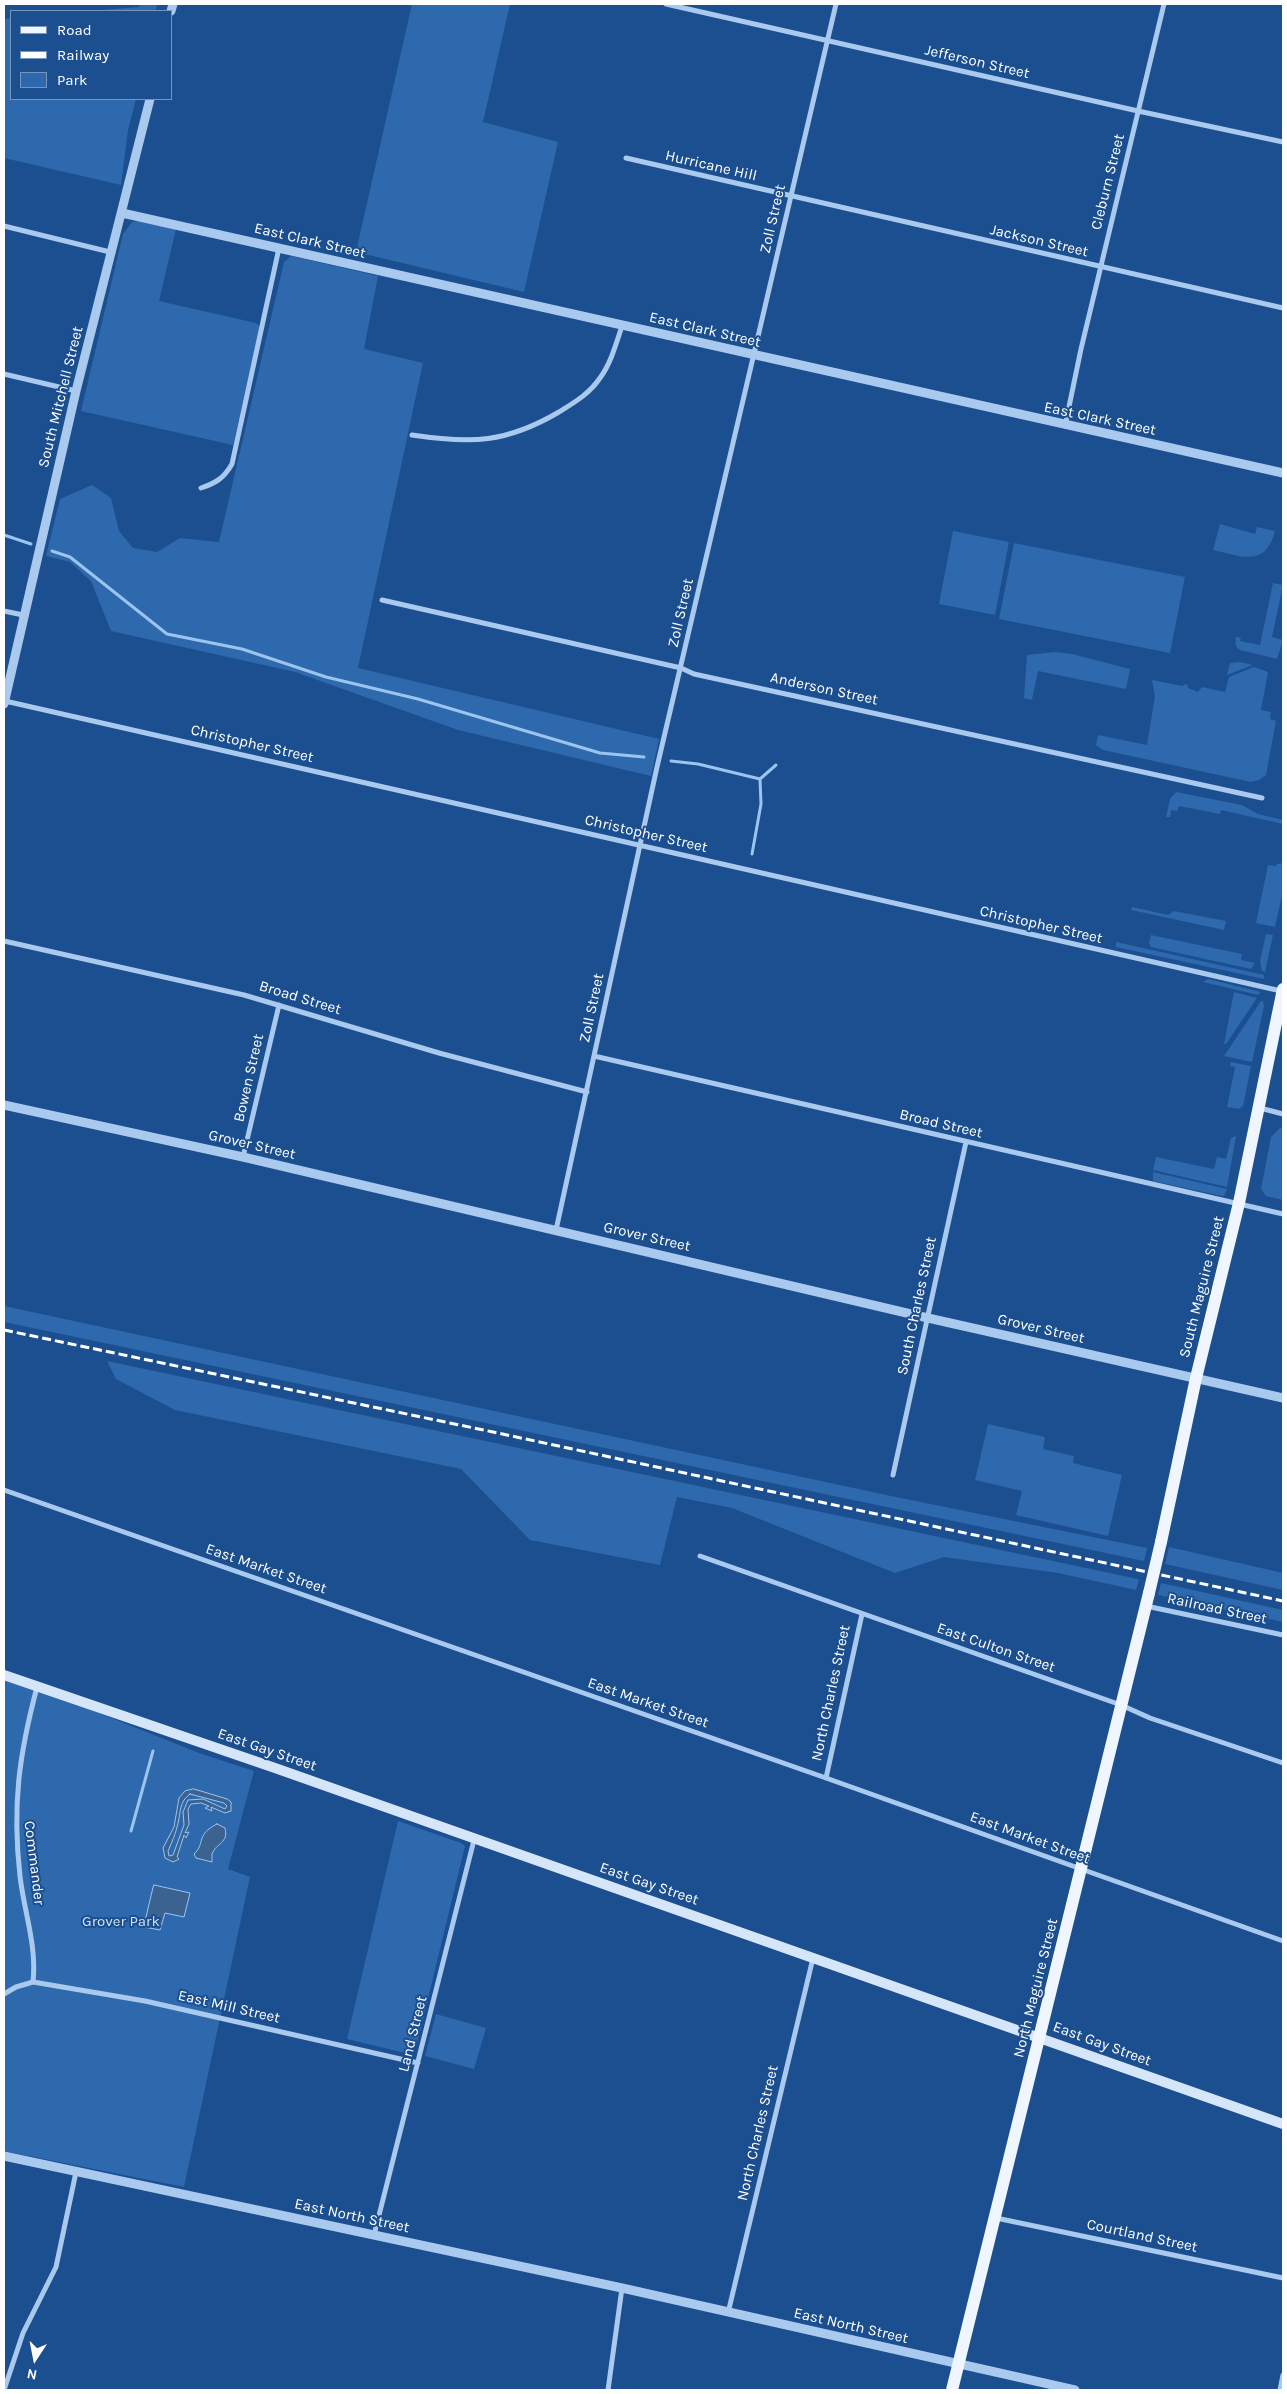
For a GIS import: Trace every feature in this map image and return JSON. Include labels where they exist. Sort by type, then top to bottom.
[{"type":"main road","name":"South Maguire Street","points":[[1149,1593],[1196,1378],[1239,1203],[1283,990]]},
{"type":"main road","name":"North Maguire Street","points":[[952,2390],[1149,1593]]},
{"type":"main road","name":"East Gay Street","points":[[4,1676],[275,1768],[474,1840],[1283,2124]]},
{"type":"street","name":"Jefferson Street","points":[[666,4],[1283,142]]},
{"type":"street","name":"Zoll Street","points":[[556,1230],[680,668],[836,4]]},
{"type":"street","name":"Cleburn Street","points":[[1065,426],[1100,268],[1164,4]]},
{"type":"street","name":"South Mitchell Street","points":[[4,702],[76,391],[150,100]]},
{"type":"street","name":"Hurricane Hill","points":[[626,158],[790,197]]},
{"type":"street","name":"Jackson Street","points":[[790,197],[1283,308]]},
{"type":"street","name":"East Clark Street","points":[[122,213],[1283,474]]},
{"type":"street","points":[[4,226],[110,252]]},
{"type":"street","points":[[201,488],[216,483],[226,474],[232,464],[260,343],[279,248]]},
{"type":"street","points":[[412,435],[465,441],[486,440],[522,431],[541,422],[590,391],[609,364],[622,326]]},
{"type":"street","points":[[4,374],[76,391]]},
{"type":"street","name":"Anderson Street","points":[[382,600],[680,668],[694,674],[1262,798]]},
{"type":"street","points":[[4,611],[23,615]]},
{"type":"street","name":"Christopher Street","points":[[4,702],[1283,990]]},
{"type":"street","name":"Broad Street","points":[[4,941],[177,979],[279,1005],[439,1053],[587,1092]]},
{"type":"street","name":"Bowen Street","points":[[243,1157],[279,1005]]},
{"type":"street","name":"Broad Street","points":[[594,1056],[1283,1214]]},
{"type":"street","name":"Grover Street","points":[[4,1105],[243,1157],[928,1318],[1283,1398]]},
{"type":"street","points":[[1260,1108],[1283,1114]]},
{"type":"street","name":"South Charles Street","points":[[893,1475],[966,1142]]},
{"type":"street","name":"East Market Street","points":[[4,1490],[826,1778],[1283,1941]]},
{"type":"street","name":"East Culton Street","points":[[700,1556],[1120,1705],[1150,1718],[1283,1763]]},
{"type":"street","name":"Railroad Street","points":[[1146,1606],[1283,1636]]},
{"type":"street","name":"North Charles Street","points":[[826,1778],[862,1614]]},
{"type":"street","name":"Commander","points":[[33,1982],[34,1950],[20,1879],[16,1812],[19,1763],[37,1687]]},
{"type":"street","name":"Land Street","points":[[374,2235],[474,1840]]},
{"type":"street","name":"North Charles Street","points":[[728,2313],[813,1958]]},
{"type":"street","points":[[4,1994],[16,1987],[33,1982]]},
{"type":"street","name":"East Mill Street","points":[[33,1982],[145,2001],[418,2062]]},
{"type":"street","name":"East North Street","points":[[4,2156],[622,2288],[1076,2390]]},
{"type":"street","points":[[4,2390],[23,2333],[56,2267],[76,2172]]},
{"type":"street","name":"Courtland Street","points":[[995,2218],[1283,2278]]},
{"type":"street","points":[[608,2390],[622,2288]]},
{"type":"street","points":[[1280,2390],[1283,2374]]},
{"type":"green space","points":[[140,4],[157,4],[156,10],[101,10],[139,7]]},
{"type":"green space","points":[[412,4],[510,4],[483,122],[558,142],[524,292],[356,252]]},
{"type":"green space","points":[[10,18],[10,100],[136,100],[128,130],[121,185],[4,158],[4,19]]},
{"type":"green space","points":[[138,221],[176,229],[159,301],[256,323],[260,327],[233,445],[81,411],[123,234],[132,222]]},
{"type":"green space","points":[[291,256],[378,276],[364,349],[423,363],[358,668],[659,739],[651,776],[458,730],[295,672],[111,631],[91,581],[70,562],[46,556],[60,499],[92,485],[111,498],[119,531],[133,548],[157,552],[180,538],[219,542],[284,262]]},
{"type":"green space","points":[[1220,524],[1255,534],[1257,527],[1275,531],[1266,550],[1259,555],[1243,557],[1213,550]]},
{"type":"green space","points":[[953,531],[1009,542],[995,615],[939,604]]},
{"type":"green space","points":[[1014,543],[1185,577],[1170,653],[999,619]]},
{"type":"green space","points":[[1273,583],[1283,585],[1272,637],[1283,640],[1277,659],[1240,650],[1237,648],[1236,643],[1236,637],[1241,638],[1240,641],[1260,645]]},
{"type":"green space","points":[[1055,652],[1072,654],[1130,669],[1126,689],[1038,671],[1032,700],[1024,698],[1027,655]]},
{"type":"green space","points":[[1239,662],[1253,665],[1227,675],[1230,663]]},
{"type":"green space","points":[[1254,667],[1268,672],[1261,710],[1271,712],[1270,719],[1276,721],[1266,775],[1259,780],[1251,782],[1103,750],[1096,745],[1098,735],[1147,745],[1155,696],[1152,680],[1182,686],[1187,684],[1188,688],[1198,692],[1202,687],[1225,692],[1229,677]]},
{"type":"green space","points":[[1176,792],[1242,805],[1258,814],[1283,820],[1283,824],[1221,810],[1220,814],[1179,806],[1177,811],[1171,810],[1170,817],[1166,817],[1170,799]]},
{"type":"green space","points":[[1283,863],[1283,891],[1275,927],[1256,923],[1268,865],[1276,866]]},
{"type":"green space","points":[[1132,907],[1168,915],[1174,911],[1226,921],[1224,930],[1131,910]]},
{"type":"green space","points":[[1266,934],[1273,935],[1265,972],[1262,971],[1260,961]]},
{"type":"green space","points":[[1151,935],[1242,954],[1241,960],[1255,963],[1251,969],[1151,947],[1149,943]]},
{"type":"green space","points":[[1116,942],[1264,975],[1264,979],[1116,947]]},
{"type":"green space","points":[[1208,979],[1261,992],[1258,995],[1203,982]]},
{"type":"green space","points":[[1234,992],[1257,998],[1226,1044],[1224,1044]]},
{"type":"green space","points":[[1261,1001],[1263,1001],[1264,1006],[1252,1062],[1224,1056]]},
{"type":"green space","points":[[1231,1062],[1251,1066],[1243,1106],[1239,1109],[1227,1107],[1235,1067],[1230,1066]]},
{"type":"green space","points":[[1280,1128],[1283,1128],[1283,1200],[1266,1196],[1261,1189],[1271,1137]]},
{"type":"green space","points":[[1236,1136],[1227,1187],[1153,1170],[1156,1157],[1214,1169],[1217,1157],[1226,1159],[1231,1138]]},
{"type":"green space","points":[[1153,1172],[1227,1189],[1224,1196],[1222,1196],[1153,1181]]},
{"type":"green space","points":[[4,1306],[891,1496],[1147,1548],[1144,1561],[4,1322]]},
{"type":"green space","points":[[107,1361],[1139,1580],[1136,1590],[1058,1573],[944,1557],[895,1573],[732,1508],[677,1497],[660,1565],[530,1540],[461,1469],[175,1410],[116,1379]]},
{"type":"green space","points":[[988,1424],[1045,1437],[1043,1449],[1074,1456],[1073,1463],[1122,1475],[1108,1536],[1016,1515],[1022,1491],[975,1480]]},
{"type":"green space","points":[[1169,1547],[1283,1573],[1283,1590],[1165,1564]]},
{"type":"green space","points":[[1161,1583],[1283,1610],[1283,1622],[1158,1595]]},
{"type":"green space","name":"Grover Park","points":[[4,1675],[199,1753],[254,1771],[228,1869],[250,1877],[184,2187],[4,2151]]},
{"type":"green space","points":[[398,1821],[465,1846],[417,2044],[411,2053],[347,2039]]},
{"type":"green space","points":[[436,2014],[486,2028],[474,2069],[425,2056]]},
{"type":"shaded area","points":[[194,1789],[227,1799],[231,1802],[231,1811],[225,1813],[211,1807],[212,1811],[205,1808],[209,1806],[201,1803],[191,1804],[188,1809],[189,1824],[185,1833],[189,1832],[186,1838],[184,1835],[177,1857],[179,1859],[173,1862],[165,1858],[163,1848],[174,1827],[179,1798],[185,1791]],"holes":[[[190,1794],[224,1803],[227,1806],[225,1809],[203,1799],[188,1800],[183,1812],[184,1825],[173,1855],[169,1856],[168,1851],[176,1830],[181,1807],[186,1797]]]},
{"type":"shaded area","points":[[217,1824],[225,1828],[226,1833],[224,1840],[216,1847],[212,1854],[212,1862],[196,1858],[194,1854],[200,1846],[203,1835]]},
{"type":"shaded area","points":[[154,1885],[190,1893],[184,1917],[165,1913],[160,1930],[144,1927]]},
{"type":"waterway","points":[[4,535],[31,544]]},
{"type":"waterway","points":[[52,551],[70,557],[167,634],[242,649],[326,677],[418,699],[600,753],[644,757]]},
{"type":"waterway","points":[[671,761],[698,764],[760,779],[761,804],[752,854]]},
{"type":"waterway","points":[[760,779],[776,765]]},
{"type":"waterway","points":[[131,1831],[153,1751]]},
{"type":"railway","points":[[4,1330],[493,1432],[1283,1601]]}]
